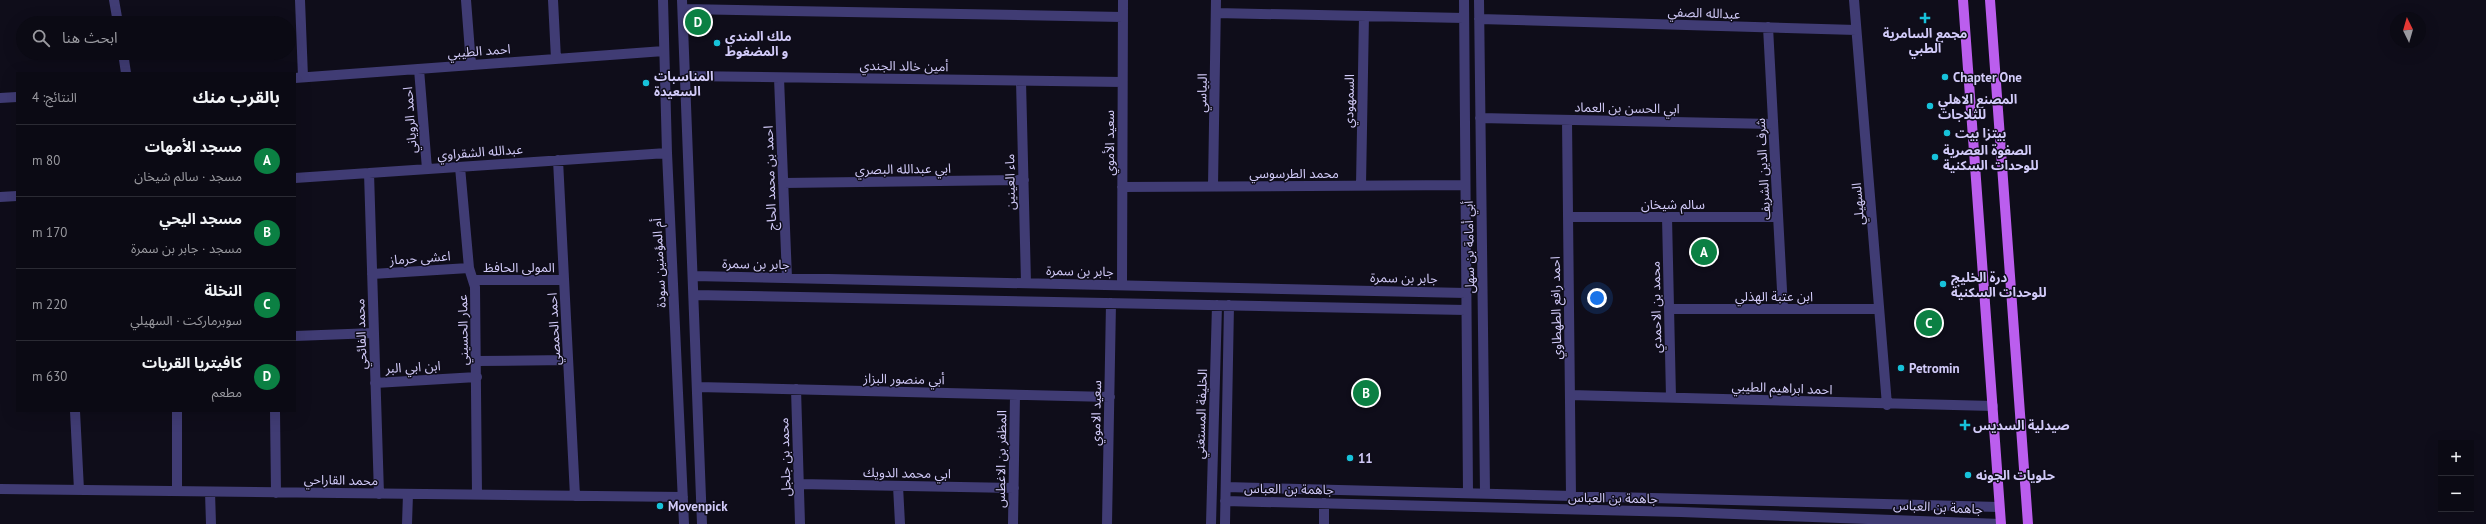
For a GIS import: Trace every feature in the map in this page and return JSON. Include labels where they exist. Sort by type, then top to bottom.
[{"type":"main road","points":[[1963,0],[2001,524]]},
{"type":"main road","points":[[1990,0],[2028,524]]},
{"type":"street","points":[[114,0],[117,16]]},
{"type":"street","points":[[299,77],[300,0]]},
{"type":"street","points":[[466,0],[470,65]]},
{"type":"street","points":[[553,0],[556,59]]},
{"type":"street","name":"أم المؤمنين سودة","points":[[663,0],[667,153],[684,524]]},
{"type":"street","name":"سعيد الأموي","points":[[1122,285],[1123,0]]},
{"type":"street","name":"البياسي","points":[[1213,186],[1216,0]]},
{"type":"street","name":"أبي أمامة بن سهل","points":[[1464,0],[1468,493]]},
{"type":"street","name":"أبي أمامة بن سهل","points":[[1479,0],[1485,493]]},
{"type":"street","name":"السهيلي","points":[[1854,0],[1888,405]]},
{"type":"street","points":[[702,524],[683,4],[1123,17]]},
{"type":"street","points":[[1216,13],[1464,18]]},
{"type":"street","name":"السمهودي","points":[[1361,186],[1364,16]]},
{"type":"street","name":"عبدالله الصفي","points":[[1479,19],[1856,30]]},
{"type":"street","name":"شرف الدين الشريف","points":[[1768,28],[1783,309]]},
{"type":"street","name":"احمد الطيبي","points":[[299,77],[664,51]]},
{"type":"street","points":[[123,60],[126,72]]},
{"type":"street","name":"احمد الروياني","points":[[419,69],[427,169]]},
{"type":"street","name":"أمين خالد الجندي","points":[[685,76],[1122,82]]},
{"type":"street","name":"احمد بن محمد الحاج","points":[[779,78],[787,278]]},
{"type":"street","name":"ماء العينين","points":[[1021,81],[1026,283]]},
{"type":"street","points":[[0,98],[16,97]]},
{"type":"street","name":"ابي الحسن بن العماد","points":[[1480,118],[1773,124]]},
{"type":"street","name":"احمد رافع الطهطاوي","points":[[1567,120],[1571,496]]},
{"type":"street","name":"عبدالله الشقراوي","points":[[296,178],[667,153]]},
{"type":"street","name":"احمد الحمصي","points":[[558,160],[575,496]]},
{"type":"street","name":"عمار الحسيني","points":[[460,167],[469,268],[473,280],[477,361],[477,495]]},
{"type":"street","name":"محمد الفائحي","points":[[369,173],[379,494]]},
{"type":"street","name":"ابي عبدالله البصري","points":[[783,183],[1024,180]]},
{"type":"street","name":"محمد الطرسوسي","points":[[1122,187],[1465,185]]},
{"type":"street","points":[[0,197],[16,196]]},
{"type":"street","name":"سالم شيخان","points":[[1568,217],[1778,217]]},
{"type":"street","name":"محمد بن الاحمدي","points":[[1667,217],[1671,397]]},
{"type":"street","name":"اعشى حرماز","points":[[372,274],[469,268]]},
{"type":"street","name":"جابر بن سمرة","points":[[693,276],[1466,293]]},
{"type":"street","name":"المولى الحافظ","points":[[473,280],[564,280]]},
{"type":"street","points":[[694,295],[1466,310]]},
{"type":"street","name":"سعيد الاموي","points":[[1107,524],[1112,303]]},
{"type":"street","name":"الخليفة المستغني","points":[[1211,524],[1217,305]]},
{"type":"street","name":"الخليفة المستغني","points":[[1225,524],[1229,306]]},
{"type":"street","name":"ابن عتبة الهذلي","points":[[1669,309],[1880,309]]},
{"type":"street","points":[[296,336],[374,333]]},
{"type":"street","points":[[477,361],[568,360]]},
{"type":"street","name":"ابن ابي البر","points":[[376,383],[477,377]]},
{"type":"street","name":"أبي منصور البزاز","points":[[697,387],[1110,397]]},
{"type":"street","name":"محمد بن جلجل","points":[[796,389],[800,524]]},
{"type":"street","name":"المظفر بن الاغطس","points":[[1013,524],[1015,394]]},
{"type":"street","name":"احمد ابراهيم الطيبي","points":[[1570,395],[1888,405],[1993,406]]},
{"type":"street","points":[[75,412],[79,490]]},
{"type":"street","points":[[177,412],[177,491]]},
{"type":"street","points":[[275,412],[276,493]]},
{"type":"street","name":"ابي محمد الدويك","points":[[799,484],[1014,488]]},
{"type":"street","points":[[898,486],[900,524]]},
{"type":"street","name":"جاهمة بن العباس","points":[[1226,487],[1999,507]]},
{"type":"street","name":"محمد القاراحي","points":[[0,489],[682,497]]},
{"type":"street","points":[[210,492],[211,524]]},
{"type":"street","points":[[407,524],[408,494]]},
{"type":"street","name":"جاهمة بن العباس","points":[[1226,501],[2001,524]]},
{"type":"street","points":[[1324,503],[1324,524]]},
{"type":"place","name":"مجمع السامرية الطبي","points":[[1925,18]]},
{"type":"place","name":"كافيتريا القريات","points":[[698,22]]},
{"type":"place","name":"ملك المندي و المضغوط","points":[[717,43]]},
{"type":"place","name":"Chapter One","points":[[1945,77]]},
{"type":"place","name":"المناسبات السعيدة","points":[[646,83]]},
{"type":"place","name":"المصنع الاهلي للثلاجات","points":[[1930,106]]},
{"type":"place","name":"بيتزا بيت","points":[[1947,133]]},
{"type":"place","name":"الصفوة العصرية للوحدات السكنية","points":[[1935,157]]},
{"type":"place","name":"مسجد الأمهات","points":[[1704,252]]},
{"type":"place","name":"درة الخليج للوحدات السكنية","points":[[1943,284]]},
{"type":"place","name":"النخلة","points":[[1929,323]]},
{"type":"place","name":"Petromin","points":[[1901,368]]},
{"type":"place","name":"مسجد اليحي","points":[[1366,393]]},
{"type":"place","name":"صيدلية السديس","points":[[1965,425]]},
{"type":"place","name":"11","points":[[1350,458]]},
{"type":"place","name":"حلويات الجونه","points":[[1968,475]]},
{"type":"place","name":"Movenpick","points":[[660,506]]}]
